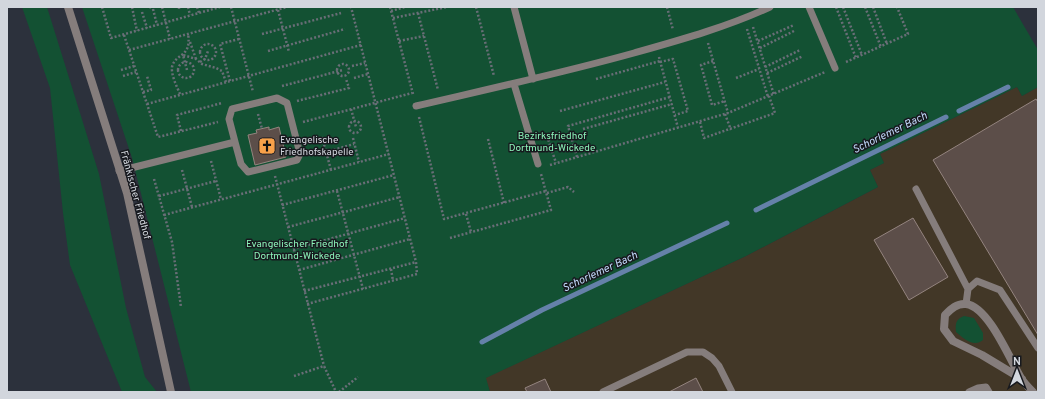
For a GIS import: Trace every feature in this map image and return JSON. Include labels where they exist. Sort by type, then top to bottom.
[{"type":"street","name":"Fränkischer Friedhof","points":[[68,7],[120,171],[171,392]]},
{"type":"street","points":[[1022,379],[982,355],[953,341],[944,329],[945,315],[955,306],[966,304],[982,312],[993,326],[1022,379],[1033,392]]},
{"type":"lane","points":[[514,7],[533,79]]},
{"type":"lane","points":[[416,106],[498,88],[656,47],[704,32],[770,7]]},
{"type":"lane","points":[[809,7],[835,68]]},
{"type":"lane","points":[[514,84],[539,166]]},
{"type":"lane","points":[[277,98],[287,103],[300,154],[297,160],[248,172],[241,164],[229,119],[232,109],[256,104],[277,98]]},
{"type":"lane","points":[[120,171],[235,142]]},
{"type":"lane","points":[[916,189],[968,289],[966,304]]},
{"type":"lane","points":[[968,289],[977,281],[1000,290],[1038,348]]},
{"type":"lane","points":[[603,392],[687,352],[702,352],[712,358],[720,366],[732,392]]},
{"type":"lane","points":[[969,392],[978,388],[986,387],[989,392]]},
{"type":"path","points":[[102,7],[111,38],[220,7]]},
{"type":"path","points":[[132,7],[138,31]]},
{"type":"path","points":[[162,7],[170,39]]},
{"type":"path","points":[[188,7],[190,16]]},
{"type":"path","points":[[197,7],[199,13]]},
{"type":"path","points":[[207,7],[208,11]]},
{"type":"path","points":[[231,7],[256,104]]},
{"type":"path","points":[[129,50],[287,7]]},
{"type":"path","points":[[307,304],[417,274],[416,262],[400,197],[351,7]]},
{"type":"path","points":[[390,7],[444,220],[504,202],[568,187],[574,192]]},
{"type":"path","points":[[391,11],[403,7]]},
{"type":"path","points":[[420,7],[424,36],[440,100]]},
{"type":"path","points":[[393,18],[447,7]]},
{"type":"path","points":[[476,7],[498,88]]},
{"type":"path","points":[[667,7],[676,41]]},
{"type":"path","points":[[836,7],[856,58]]},
{"type":"path","points":[[843,7],[862,55]]},
{"type":"path","points":[[865,7],[881,47]]},
{"type":"path","points":[[873,7],[888,44]]},
{"type":"path","points":[[851,60],[908,34],[897,7]]},
{"type":"path","points":[[151,8],[157,25]]},
{"type":"path","points":[[278,10],[289,52]]},
{"type":"path","points":[[142,12],[147,28]]},
{"type":"path","points":[[262,34],[341,13]]},
{"type":"path","points":[[746,16],[758,41],[774,95]]},
{"type":"path","points":[[700,122],[704,138],[731,130],[775,112],[759,69],[746,16]]},
{"type":"path","points":[[758,41],[794,25]]},
{"type":"path","points":[[268,51],[345,29]]},
{"type":"path","points":[[760,48],[794,31]]},
{"type":"path","points":[[704,32],[725,101],[731,130]]},
{"type":"path","points":[[188,34],[196,59]]},
{"type":"path","points":[[124,35],[158,137],[229,119]]},
{"type":"path","points":[[399,41],[424,36]]},
{"type":"path","points":[[230,81],[220,44],[239,39]]},
{"type":"path","points":[[180,94],[172,72],[172,65],[188,48],[190,41]]},
{"type":"path","points":[[200,62],[205,59],[210,60],[214,58],[216,55],[216,48],[212,45],[207,44],[201,48],[201,55],[205,59]]},
{"type":"path","points":[[147,104],[360,45]]},
{"type":"path","points":[[656,47],[678,128]]},
{"type":"path","points":[[765,67],[800,50]]},
{"type":"path","points":[[205,59],[208,51]]},
{"type":"path","points":[[183,54],[222,71],[226,82]]},
{"type":"path","points":[[183,54],[187,70]]},
{"type":"path","points":[[767,73],[803,56]]},
{"type":"path","points":[[596,79],[673,59],[688,111],[675,114]]},
{"type":"path","points":[[713,61],[701,65],[712,105],[725,101]]},
{"type":"path","points":[[185,62],[194,66],[194,72],[189,78],[182,76],[179,72],[180,64],[185,62]]},
{"type":"path","points":[[352,66],[365,63]]},
{"type":"path","points":[[342,64],[348,66],[349,69],[348,73],[344,76],[340,76],[338,71],[339,66],[342,64]]},
{"type":"path","points":[[121,70],[134,66]]},
{"type":"path","points":[[450,238],[552,210],[539,166],[556,164],[727,114],[835,68]]},
{"type":"path","points":[[736,78],[759,69]]},
{"type":"path","points":[[276,88],[343,70]]},
{"type":"path","points":[[123,76],[136,72]]},
{"type":"path","points":[[354,78],[368,74]]},
{"type":"path","points":[[143,92],[151,90],[147,76]]},
{"type":"path","points":[[287,103],[348,88],[346,79]]},
{"type":"path","points":[[560,111],[666,82]]},
{"type":"path","points":[[292,124],[413,93]]},
{"type":"path","points":[[577,157],[568,126],[670,97]]},
{"type":"path","points":[[181,131],[177,115],[225,103],[232,109]]},
{"type":"path","points":[[583,129],[672,104]]},
{"type":"path","points":[[351,109],[356,127]]},
{"type":"path","points":[[354,121],[358,121],[361,126],[359,132],[352,132],[349,126],[354,121]]},
{"type":"path","points":[[547,136],[556,164]]},
{"type":"path","points":[[322,137],[331,170]]},
{"type":"path","points":[[353,138],[359,162]]},
{"type":"path","points":[[488,139],[504,202]]},
{"type":"path","points":[[326,152],[354,144]]},
{"type":"path","points":[[164,215],[389,154]]},
{"type":"path","points":[[211,161],[222,199]]},
{"type":"path","points":[[272,166],[324,366],[338,392],[358,377]]},
{"type":"path","points":[[182,170],[192,207]]},
{"type":"path","points":[[282,205],[394,175]]},
{"type":"path","points":[[154,179],[172,242],[181,308]]},
{"type":"path","points":[[159,196],[216,181]]},
{"type":"path","points":[[337,191],[363,289]]},
{"type":"path","points":[[288,227],[400,197]]},
{"type":"path","points":[[466,214],[471,232]]},
{"type":"path","points":[[293,249],[405,218]]},
{"type":"path","points":[[299,270],[410,239]]},
{"type":"path","points":[[304,291],[416,262]]},
{"type":"path","points":[[390,269],[393,281]]},
{"type":"path","points":[[294,376],[324,366]]},
{"type":"shaded area","points":[[1017,87],[1022,96],[1038,87],[1038,392],[490,392],[485,378],[746,256],[878,187],[870,170],[884,163],[880,154]]},
{"type":"green space","points":[[22,7],[47,7],[99,174],[126,308],[145,377],[157,392],[122,392],[70,265],[50,88]]},
{"type":"green space","points":[[82,7],[1013,7],[1038,50],[1038,87],[1022,96],[1017,87],[880,154],[884,163],[870,170],[878,187],[746,256],[486,378],[490,392],[191,392],[132,158]]},
{"type":"green space","points":[[964,316],[974,318],[983,333],[983,340],[972,343],[956,332],[957,322]]},
{"type":"building","points":[[1036,99],[1038,102],[1038,335],[933,160]]},
{"type":"building","name":"Evangelische Friedhofskapelle","points":[[269,127],[269,130],[279,127],[286,157],[255,165],[248,135],[257,133],[256,130]]},
{"type":"building","points":[[913,218],[948,277],[909,300],[874,240]]},
{"type":"building","points":[[696,378],[703,392],[669,392]]},
{"type":"building","points":[[545,379],[551,392],[527,392],[525,388]]},
{"type":"waterway","name":"Schorlemer Bach","points":[[959,111],[1008,87]]},
{"type":"waterway","name":"Schorlemer Bach","points":[[756,210],[946,117]]},
{"type":"waterway","name":"Schorlemer Bach","points":[[482,342],[542,310],[727,223]]},
{"type":"place","name":"Evangelische Friedhofskapelle","points":[[267,146]]},
{"type":"park label","name":"Bezirksfriedhof Dortmund-Wickede","points":[[552,142]]},
{"type":"park label","name":"Evangelischer Friedhof Dortmund-Wickede","points":[[297,250]]}]
